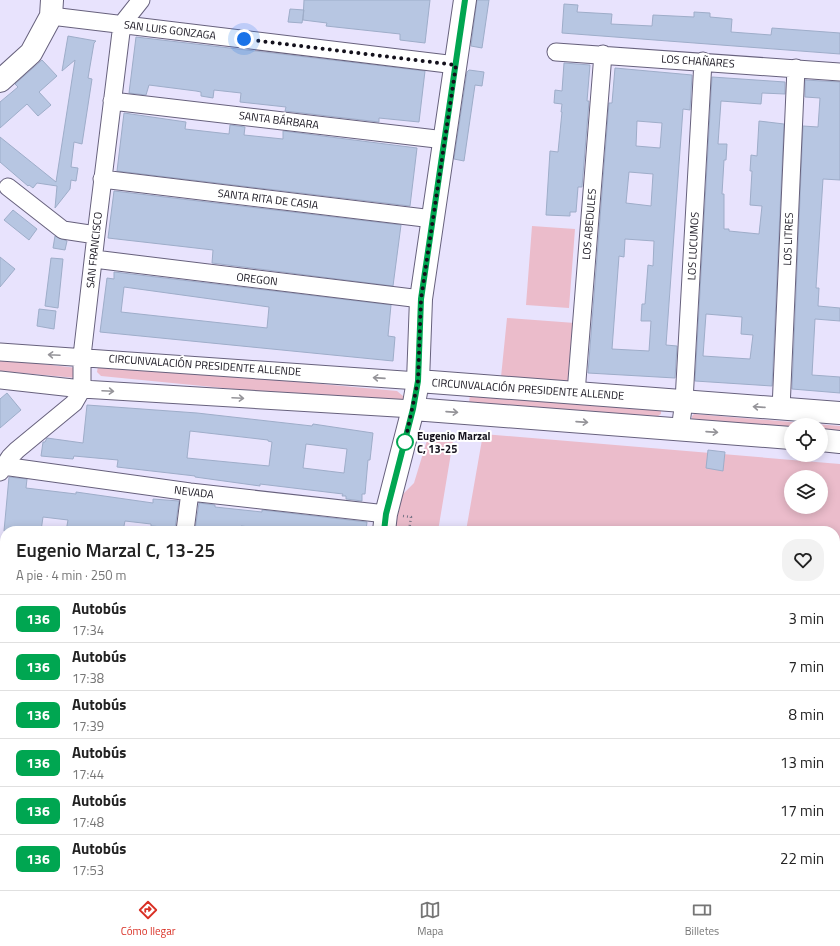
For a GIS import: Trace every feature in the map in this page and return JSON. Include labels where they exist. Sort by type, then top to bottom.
[{"type":"main road","points":[[385,523],[413,409],[418,381],[421,299],[465,0]]},
{"type":"main road","points":[[0,81],[31,53],[52,8]]},
{"type":"main road","name":"CIRCUNVALACIÓN PRESIDENTE ALLENDE","points":[[418,381],[840,413]]},
{"type":"main road","points":[[413,409],[784,437]]},
{"type":"main road","points":[[828,441],[840,442]]},
{"type":"street","points":[[122,24],[141,0]]},
{"type":"street","name":"SAN LUIS GONZAGA","points":[[52,8],[122,24],[456,65]]},
{"type":"street","name":"SAN FRANCISCO","points":[[82,389],[82,356],[102,179],[122,24]]},
{"type":"street","name":"LOS CHAÑARES","points":[[556,52],[703,61],[840,72]]},
{"type":"street","name":"LOS ABEDULES","points":[[576,393],[603,54]]},
{"type":"street","name":"LOS LUCUMOS","points":[[680,430],[684,401],[703,61]]},
{"type":"street","name":"LOS LITRES","points":[[781,409],[796,68]]},
{"type":"street","name":"SANTA BÁRBARA","points":[[112,101],[445,140]]},
{"type":"street","name":"SANTA RITA DE CASIA","points":[[102,179],[433,219]]},
{"type":"street","points":[[8,187],[63,230],[96,235]]},
{"type":"street","name":"OREGON","points":[[94,259],[421,299]]},
{"type":"street","name":"CIRCUNVALACIÓN PRESIDENTE ALLENDE","points":[[0,352],[82,356],[418,381]]},
{"type":"street","points":[[0,380],[82,389],[413,409]]},
{"type":"street","points":[[2,469],[17,450],[74,403],[82,389]]},
{"type":"street","name":"NEVADA","points":[[2,469],[190,492],[385,523]]},
{"type":"street","points":[[186,526],[190,492]]},
{"type":"shaded area","points":[[532,226],[575,229],[569,308],[526,305]]},
{"type":"shaded area","points":[[507,318],[575,323],[571,383],[501,377]]},
{"type":"shaded area","points":[[0,359],[77,368],[76,378],[0,371]]},
{"type":"shaded area","points":[[105,364],[397,391],[403,396],[403,401],[397,405],[101,376],[97,372],[98,366]]},
{"type":"shaded area","points":[[470,393],[661,409],[661,414],[658,416],[469,404]]},
{"type":"shaded area","points":[[694,414],[784,421],[784,431],[692,421],[692,416]]},
{"type":"shaded area","points":[[828,425],[840,426],[840,436],[828,435]]},
{"type":"shaded area","points":[[483,434],[784,459],[784,462],[840,464],[840,526],[467,526]]},
{"type":"shaded area","points":[[428,437],[453,441],[439,526],[394,526],[400,497],[414,483]]},
{"type":"building","points":[[304,0],[430,0],[425,43],[400,40],[400,34],[326,26],[327,23],[303,20]]},
{"type":"building","points":[[477,0],[489,0],[482,48],[471,46]]},
{"type":"building","points":[[564,4],[578,5],[577,12],[612,14],[611,24],[652,26],[653,15],[694,17],[694,12],[710,13],[710,17],[732,19],[731,32],[771,35],[772,28],[840,33],[840,54],[562,33]]},
{"type":"building","points":[[290,9],[304,10],[302,23],[288,22]]},
{"type":"building","points":[[68,36],[96,41],[94,43],[88,78],[92,79],[82,144],[74,142],[71,167],[78,168],[76,181],[71,180],[70,189],[55,208],[57,186],[37,183],[33,188],[29,185],[28,186],[0,162],[0,137],[56,182],[75,60],[62,71]]},
{"type":"building","points":[[136,37],[425,71],[419,122],[379,118],[379,122],[285,111],[286,107],[240,102],[241,93],[214,90],[213,98],[201,96],[201,92],[149,85],[146,95],[129,93]]},
{"type":"building","points":[[42,60],[57,76],[39,92],[51,105],[38,116],[27,104],[0,128],[0,102],[18,87],[15,84]]},
{"type":"building","points":[[564,63],[590,65],[587,101],[589,101],[582,187],[578,187],[576,212],[570,212],[570,216],[546,215],[550,151],[558,152],[562,112],[562,104],[554,103],[555,90],[562,91]]},
{"type":"building","points":[[615,68],[692,75],[690,110],[683,109],[666,345],[677,346],[675,378],[588,373],[609,103],[612,103]],"holes":[[[637,121],[662,123],[660,148],[636,146]],[[629,172],[653,174],[651,206],[626,203]],[[625,239],[654,241],[653,266],[648,265],[645,304],[642,304],[641,321],[651,321],[649,351],[612,349],[619,256],[624,257]]]},
{"type":"building","points":[[469,70],[484,72],[482,86],[475,85],[464,161],[454,159],[467,72]]},
{"type":"building","points":[[712,77],[785,82],[785,94],[762,93],[761,104],[721,101],[718,144],[727,144],[726,160],[724,160],[722,194],[724,194],[724,229],[729,229],[729,231],[759,234],[762,206],[750,205],[752,171],[750,171],[751,155],[757,156],[759,121],[784,124],[772,386],[695,381]],"holes":[[[706,314],[742,317],[741,334],[753,335],[750,359],[703,356]]]},
{"type":"building","points":[[805,80],[840,82],[840,180],[823,179],[816,288],[819,288],[818,306],[840,308],[840,321],[815,319],[812,375],[840,377],[840,393],[792,389],[803,126],[818,127],[820,98],[805,97]]},
{"type":"building","points":[[124,113],[186,122],[185,129],[229,134],[230,125],[245,127],[244,135],[283,139],[283,131],[417,148],[410,206],[117,171]]},
{"type":"building","points":[[114,191],[401,225],[393,286],[212,263],[213,250],[108,238]]},
{"type":"building","points":[[13,210],[37,229],[29,240],[4,220]]},
{"type":"building","points":[[55,236],[67,241],[65,250],[53,248]]},
{"type":"building","points":[[0,257],[15,269],[0,287]]},
{"type":"building","points":[[51,258],[63,259],[58,308],[45,306]]},
{"type":"building","points":[[114,272],[391,305],[388,336],[395,337],[393,361],[100,332],[107,278],[114,279]],"holes":[[[124,287],[269,307],[267,328],[121,312]]]},
{"type":"building","points":[[39,309],[56,311],[54,329],[37,326]]},
{"type":"building","points":[[7,393],[21,410],[0,428],[0,399]]},
{"type":"building","points":[[87,405],[197,413],[312,426],[313,424],[373,433],[370,460],[368,460],[365,494],[362,494],[362,501],[346,499],[346,496],[342,496],[343,494],[260,484],[260,486],[195,476],[117,467],[118,460],[74,456],[73,459],[41,456],[43,442],[45,442],[47,438],[83,443]],"holes":[[[190,431],[268,440],[272,442],[269,466],[187,458]],[[306,444],[347,449],[344,473],[303,468]]]},
{"type":"building","points":[[708,450],[725,452],[723,471],[706,468]]},
{"type":"building","points":[[9,477],[27,479],[26,488],[76,494],[76,492],[153,503],[153,499],[179,501],[175,526],[151,526],[151,524],[125,521],[124,526],[67,526],[68,520],[43,517],[42,526],[4,526]]},
{"type":"building","points":[[199,503],[215,505],[215,507],[262,512],[262,510],[367,522],[367,526],[196,526]]},
{"type":"bus line","name":"136","points":[[385,526],[386,514],[413,409],[418,381],[421,299],[465,0]]},
{"type":"place","name":"Eugenio Marzal C, 13-25","points":[[405,442]]},
{"type":"route","points":[[244,39],[456,65],[421,299],[418,381],[405,442]]}]
